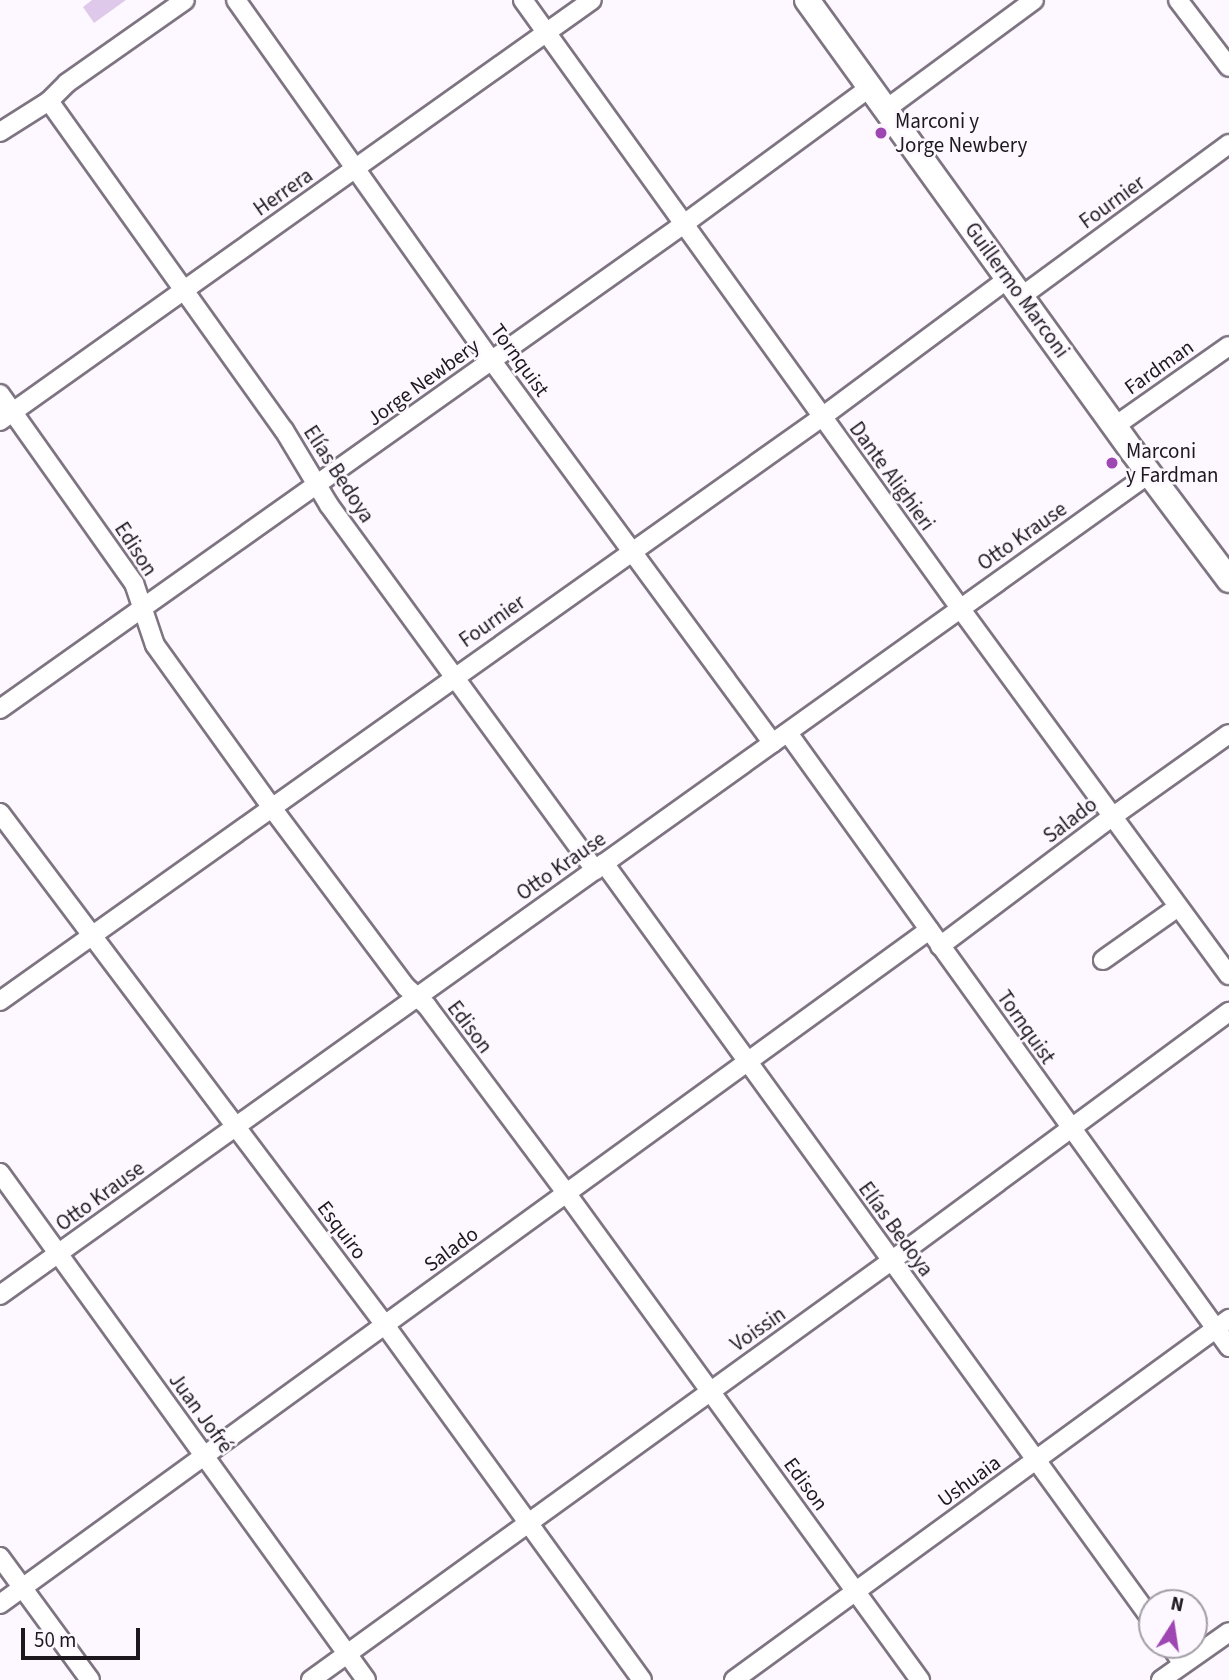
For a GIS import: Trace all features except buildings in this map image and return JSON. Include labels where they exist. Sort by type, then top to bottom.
[{"type":"street","points":[[0,132],[49,101],[67,83],[185,0]]},
{"type":"street","name":"Tornquist","points":[[236,0],[492,361],[632,552],[781,738],[929,930],[1071,1130],[1222,1324],[1229,1347]]},
{"type":"street","name":"Dante Alighieri","points":[[523,0],[960,608],[1229,975]]},
{"type":"street","name":"Herrera","points":[[6,417],[592,0]]},
{"type":"street","name":"Guillermo Marconi","points":[[807,0],[1149,474],[1229,579]]},
{"type":"street","points":[[885,110],[1034,0]]},
{"type":"street","points":[[1178,0],[1229,67]]},
{"type":"street","name":"Jorge Newbery","points":[[0,709],[684,224],[869,88]]},
{"type":"street","name":"Elías Bedoya","points":[[49,101],[284,430],[317,485],[453,677],[748,1063],[1138,1600]]},
{"type":"street","name":"Fournier","points":[[0,1001],[822,417],[1229,144]]},
{"type":"street","name":"Fardman","points":[[1115,426],[1229,346]]},
{"type":"street","name":"Edison","points":[[0,394],[6,417],[134,583],[155,646],[406,987],[417,996],[566,1194],[920,1680]]},
{"type":"street","name":"Otto Krause","points":[[0,1296],[1149,474]]},
{"type":"street","name":"Salado","points":[[940,946],[1112,817],[1229,734]]},
{"type":"street","name":"Esquiro","points":[[0,813],[385,1325],[642,1680]]},
{"type":"street","points":[[1103,960],[1178,907]]},
{"type":"street","name":"Salado","points":[[0,1604],[929,930]]},
{"type":"street","name":"Voissin","points":[[311,1680],[891,1261],[1229,1012]]},
{"type":"street","name":"Juan Jofré","points":[[0,1173],[366,1680]]},
{"type":"street","name":"Ushuaia","points":[[734,1680],[1222,1324]]},
{"type":"street","points":[[0,1557],[90,1680]]},
{"type":"street","points":[[1161,1680],[1229,1632]]},
{"type":"street","points":[[1180,1659],[1183,1664]]},
{"type":"place","name":"Marconi y Jorge Newbery","points":[[881,133]]},
{"type":"place","name":"Marconi y Fardman","points":[[1112,463]]}]
